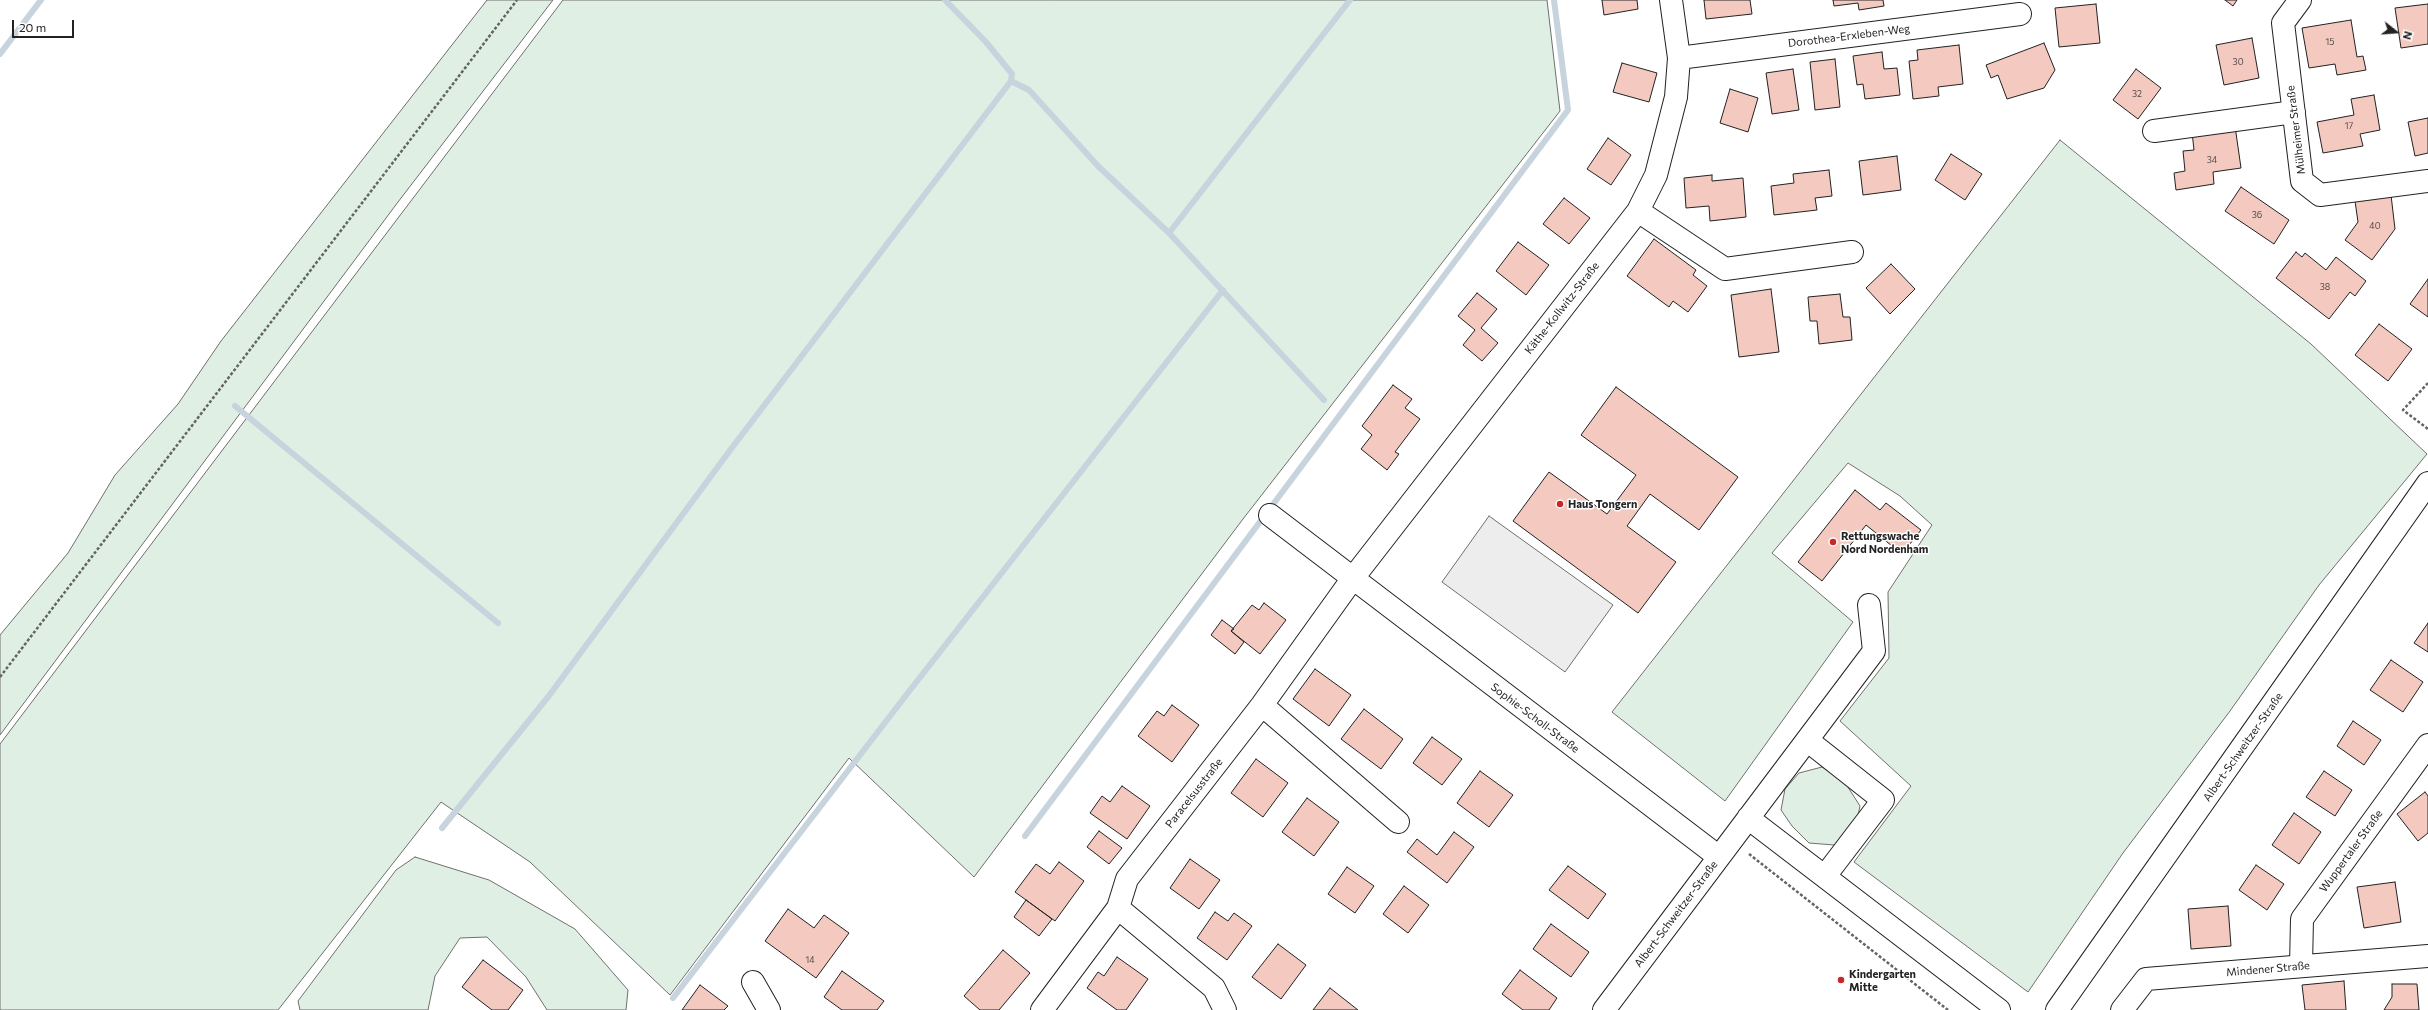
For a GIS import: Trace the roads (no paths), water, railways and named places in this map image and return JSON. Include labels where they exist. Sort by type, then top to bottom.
[{"type":"street","name":"Käthe-Kollwitz-Straße","points":[[1353,578],[1638,211],[1656,175],[1676,97],[1680,58],[1671,0]]},
{"type":"street","name":"Mülheimer Straße","points":[[2300,0],[2284,23],[2302,181],[2320,195],[2428,182]]},
{"type":"street","name":"Dorothea-Erxleben-Weg","points":[[1680,58],[2020,14]]},
{"type":"street","points":[[2154,131],[2294,112]]},
{"type":"street","points":[[1638,211],[1724,269],[1852,252]]},
{"type":"street","name":"Albert-Schweitzer-Straße","points":[[2057,1010],[2428,483]]},
{"type":"street","name":"Sophie-Scholl-Straße","points":[[1270,515],[1353,578],[1725,848]]},
{"type":"street","name":"Paracelsusstraße","points":[[1042,1010],[1118,908],[1127,879],[1262,706],[1353,578]]},
{"type":"street","name":"Albert-Schweitzer-Straße","points":[[1604,1010],[1874,651],[1869,605]]},
{"type":"street","points":[[1262,706],[1398,822]]},
{"type":"street","points":[[1807,740],[1883,800],[1826,876]]},
{"type":"street","name":"Wuppertaler Straße","points":[[2301,966],[2302,919],[2428,745]]},
{"type":"street","points":[[1748,818],[1826,876],[1999,1010]]},
{"type":"street","points":[[1118,908],[1214,988],[1225,1010]]},
{"type":"street","name":"Mindener Straße","points":[[2122,1010],[2146,979],[2428,956]]},
{"type":"street","points":[[753,982],[769,1010]]},
{"type":"waterway","points":[[0,54],[41,0]]},
{"type":"waterway","points":[[442,828],[548,697],[731,449],[1011,81],[1012,74],[986,42],[945,0]]},
{"type":"waterway","points":[[1169,233],[1350,0]]},
{"type":"waterway","points":[[1025,836],[1568,110],[1554,0]]},
{"type":"waterway","points":[[1011,81],[1029,90],[1098,166],[1169,233],[1324,400]]},
{"type":"waterway","points":[[673,998],[907,694],[1223,290]]},
{"type":"waterway","points":[[235,406],[498,623]]},
{"type":"place","name":"Haus Tongern","points":[[1560,504]]},
{"type":"place","name":"Rettungswache Nord Nordenham","points":[[1833,542]]},
{"type":"place","name":"Kindergarten Mitte","points":[[1841,980]]}]
